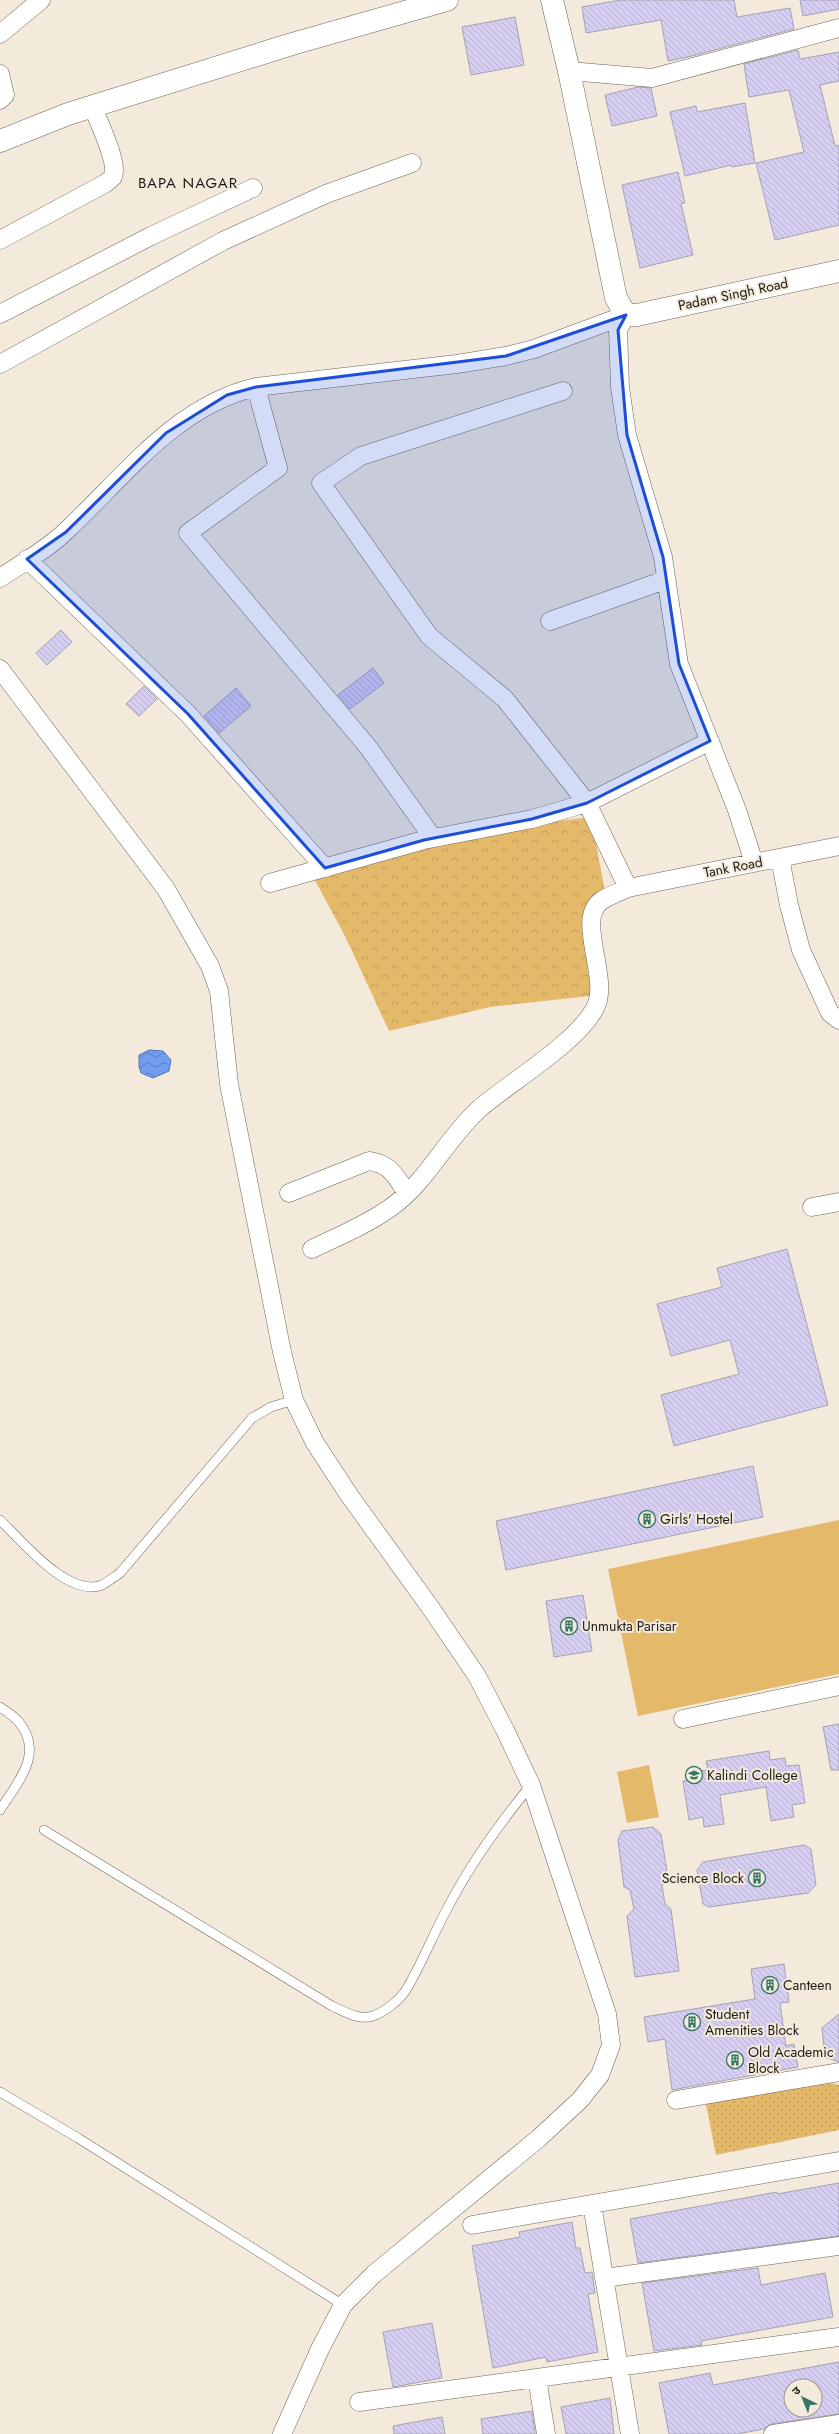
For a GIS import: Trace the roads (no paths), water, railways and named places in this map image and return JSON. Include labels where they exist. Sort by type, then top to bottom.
[{"type":"street","points":[[0,34],[41,0]]},
{"type":"street","points":[[0,141],[92,107],[300,42],[446,0]]},
{"type":"street","points":[[552,0],[569,71],[616,298],[626,314]]},
{"type":"street","points":[[569,71],[652,78],[839,28]]},
{"type":"street","points":[[0,74],[5,95],[0,100]]},
{"type":"street","points":[[0,240],[106,183],[112,177],[114,168],[111,154],[92,107]]},
{"type":"street","points":[[0,364],[223,241],[326,194],[412,163]]},
{"type":"street","points":[[0,314],[152,236],[253,188]]},
{"type":"street","name":"Padam Singh Road","points":[[626,314],[637,315],[839,271]]},
{"type":"street","points":[[0,578],[66,532],[166,433],[214,401],[256,387],[457,364],[506,356],[534,349],[626,314]]},
{"type":"street","points":[[626,314],[618,330],[620,387],[627,435],[663,557],[679,664],[737,810],[754,863]]},
{"type":"street","points":[[256,387],[278,468],[188,533],[368,747],[433,838]]},
{"type":"street","points":[[562,391],[361,456],[321,483],[429,636],[505,699],[587,803],[628,888]]},
{"type":"street","points":[[27,559],[188,714],[325,868]]},
{"type":"street","points":[[550,621],[666,580]]},
{"type":"street","points":[[0,669],[166,889],[210,966],[220,991],[229,1084],[282,1352],[294,1400],[315,1443],[349,1496],[430,1607],[477,1676],[531,1785],[607,2014],[611,2045],[600,2075],[580,2100],[539,2138],[374,2274],[343,2305],[320,2349],[282,2434]]},
{"type":"street","points":[[270,883],[433,838],[532,819],[587,803],[710,741]]},
{"type":"street","name":"Tank Road","points":[[312,1249],[356,1228],[391,1207],[407,1193],[479,1110],[580,1030],[596,1008],[600,981],[591,929],[591,914],[600,901],[628,888],[839,846]]},
{"type":"street","points":[[780,858],[789,905],[802,950],[830,1013],[839,1020]]},
{"type":"street","points":[[289,1193],[369,1161],[382,1162],[391,1171],[407,1193]]},
{"type":"street","points":[[812,1207],[839,1202]]},
{"type":"street","points":[[684,1719],[839,1686]]},
{"type":"street","points":[[676,2100],[839,2072]]},
{"type":"street","points":[[472,2225],[839,2162]]},
{"type":"street","points":[[592,2204],[630,2434]]},
{"type":"street","points":[[604,2278],[839,2246]]},
{"type":"street","points":[[359,2402],[839,2337]]},
{"type":"street","points":[[537,2378],[546,2434]]},
{"type":"street","points":[[773,2434],[839,2424]]},
{"type":"lane","points":[[0,1520],[60,1576],[79,1586],[101,1585],[120,1573],[252,1418],[271,1407],[294,1400]]},
{"type":"lane","points":[[0,1707],[19,1722],[30,1741],[29,1764],[0,1810]]},
{"type":"lane","points":[[44,1830],[332,2006],[355,2016],[372,2016],[390,2006],[405,1991],[446,1910],[475,1861],[506,1815],[531,1785]]},
{"type":"lane","points":[[0,2092],[78,2138],[343,2305]]},
{"type":"water","points":[[149,1050],[163,1051],[171,1060],[169,1071],[153,1078],[141,1073],[139,1067],[139,1055]]},
{"type":"place","name":"Girls' Hostel","points":[[647,1519]]},
{"type":"place","name":"Unmukta Parisar","points":[[569,1626]]},
{"type":"place","name":"Kalindi College","points":[[694,1775]]},
{"type":"place","name":"Science Block","points":[[757,1878]]},
{"type":"place","name":"Canteen","points":[[770,1985]]},
{"type":"place","name":"Student Amenities Block","points":[[692,2022]]},
{"type":"place","name":"Old Academic Block","points":[[735,2060]]},
{"type":"district","name":"BAPA NAGAR","points":[[188,183]]}]
